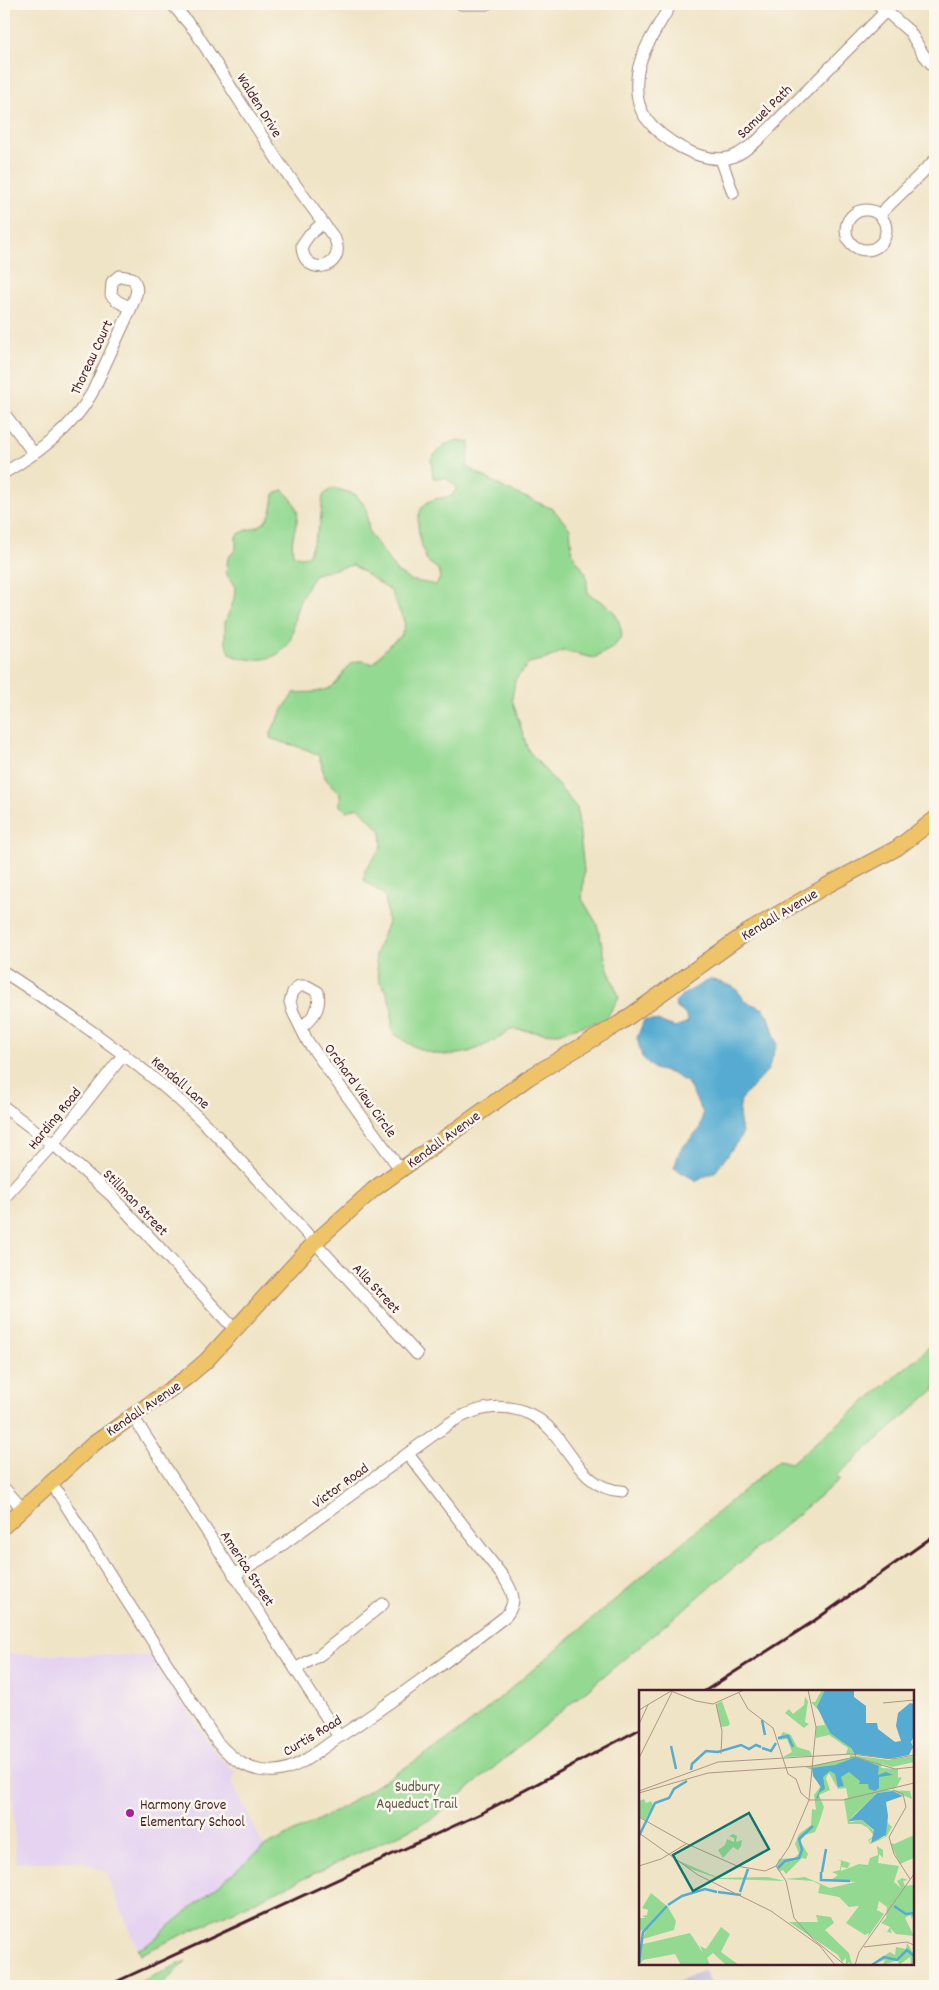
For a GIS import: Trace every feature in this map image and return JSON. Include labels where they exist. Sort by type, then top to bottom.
[{"type":"main road","name":"Kendall Avenue","points":[[4,1526],[92,1445],[186,1378],[236,1330],[314,1243],[359,1201],[400,1169],[528,1078],[620,1023],[752,929],[897,848],[935,819]]},
{"type":"street","name":"Walden Drive","points":[[172,4],[196,31],[261,136],[324,223]]},
{"type":"street","points":[[461,4],[478,6],[487,4]]},
{"type":"street","points":[[671,4],[640,65],[636,78],[640,106],[645,117],[670,140],[700,156],[721,159],[733,193]]},
{"type":"street","points":[[882,7],[910,32],[923,54],[935,68]]},
{"type":"street","name":"Samuel Path","points":[[721,159],[738,154],[758,140],[882,7]]},
{"type":"street","points":[[879,215],[935,160]]},
{"type":"street","name":"Thoreau Court","points":[[4,473],[34,454],[64,430],[86,403],[131,308]]},
{"type":"street","points":[[4,413],[34,454]]},
{"type":"street","name":"Kendall Lane","points":[[4,972],[124,1054],[207,1126],[314,1243]]},
{"type":"street","name":"Orchard View Circle","points":[[302,1027],[308,1042],[400,1169]]},
{"type":"street","name":"Harding Road","points":[[4,1198],[53,1144],[124,1054]]},
{"type":"street","name":"Stillman Street","points":[[4,1107],[53,1144],[111,1195],[236,1330]]},
{"type":"street","name":"Alla Street","points":[[314,1243],[418,1354]]},
{"type":"street","name":"Victor Road","points":[[234,1575],[271,1553],[461,1416],[477,1409],[495,1406],[511,1407],[526,1413],[551,1430],[591,1480],[610,1491],[622,1491]]},
{"type":"street","name":"America Street","points":[[132,1415],[339,1737]]},
{"type":"street","name":"Curtis Road","points":[[51,1482],[217,1742],[232,1759],[261,1771],[278,1771],[297,1765],[422,1680],[506,1616],[513,1608],[515,1598],[504,1578],[408,1454]]},
{"type":"street","points":[[4,1488],[22,1508]]},
{"type":"street","points":[[294,1669],[328,1649],[383,1604]]},
{"type":"shaded area","name":"Harmony Grove Elementary School","points":[[4,1654],[152,1656],[218,1756],[236,1772],[231,1780],[264,1847],[147,1945],[138,1949],[107,1877],[111,1875],[83,1861],[16,1863],[11,1765],[4,1765]]},
{"type":"shaded area","points":[[704,1969],[712,1986],[669,1986]]},
{"type":"green space","points":[[458,440],[470,442],[467,467],[506,489],[553,509],[570,529],[572,553],[586,574],[588,594],[612,610],[618,620],[622,635],[614,647],[594,658],[563,651],[546,659],[529,663],[515,680],[512,699],[528,750],[577,808],[584,871],[582,899],[597,924],[607,966],[619,997],[606,1019],[554,1034],[510,1029],[504,1035],[472,1051],[448,1055],[425,1051],[392,1032],[392,1010],[387,993],[379,980],[375,955],[388,922],[385,896],[364,880],[365,870],[382,846],[381,831],[358,807],[347,811],[340,806],[340,794],[325,778],[319,756],[270,738],[276,722],[294,693],[325,690],[338,681],[346,669],[355,662],[363,661],[373,664],[389,645],[401,636],[405,624],[391,591],[353,565],[315,574],[300,602],[289,642],[278,654],[263,659],[247,659],[231,655],[225,642],[225,622],[234,600],[235,587],[226,573],[228,558],[236,549],[236,536],[263,523],[271,512],[274,494],[283,490],[292,499],[298,514],[293,535],[293,554],[299,557],[308,556],[320,524],[323,495],[333,488],[355,494],[366,507],[369,532],[397,572],[410,580],[436,585],[440,578],[438,569],[427,561],[418,528],[418,519],[420,511],[425,505],[432,500],[452,496],[457,487],[446,478],[433,478],[431,459],[444,445]]},
{"type":"green space","name":"Sudbury Aqueduct Trail","points":[[935,1339],[935,1389],[835,1477],[840,1479],[432,1819],[141,1954],[138,1949],[147,1945],[264,1847],[336,1811],[444,1743],[475,1719],[779,1460],[791,1463],[922,1354]]},
{"type":"green space","points":[[186,1961],[161,1986],[131,1986]]},
{"type":"water","points":[[710,979],[734,987],[747,1002],[764,1009],[769,1017],[777,1044],[768,1070],[741,1099],[739,1114],[742,1134],[740,1138],[716,1171],[697,1181],[674,1168],[680,1150],[700,1129],[703,1113],[687,1082],[670,1073],[654,1069],[642,1057],[637,1038],[644,1020],[658,1021],[675,1027],[688,1022],[685,1014],[676,1007],[675,1002],[681,996]]},
{"type":"railway","points":[[707,1690],[811,1623],[935,1535]]},
{"type":"railway","points":[[107,1986],[482,1813],[639,1730]]},
{"type":"place","name":"Harmony Grove Elementary School","points":[[130,1813]]}]
